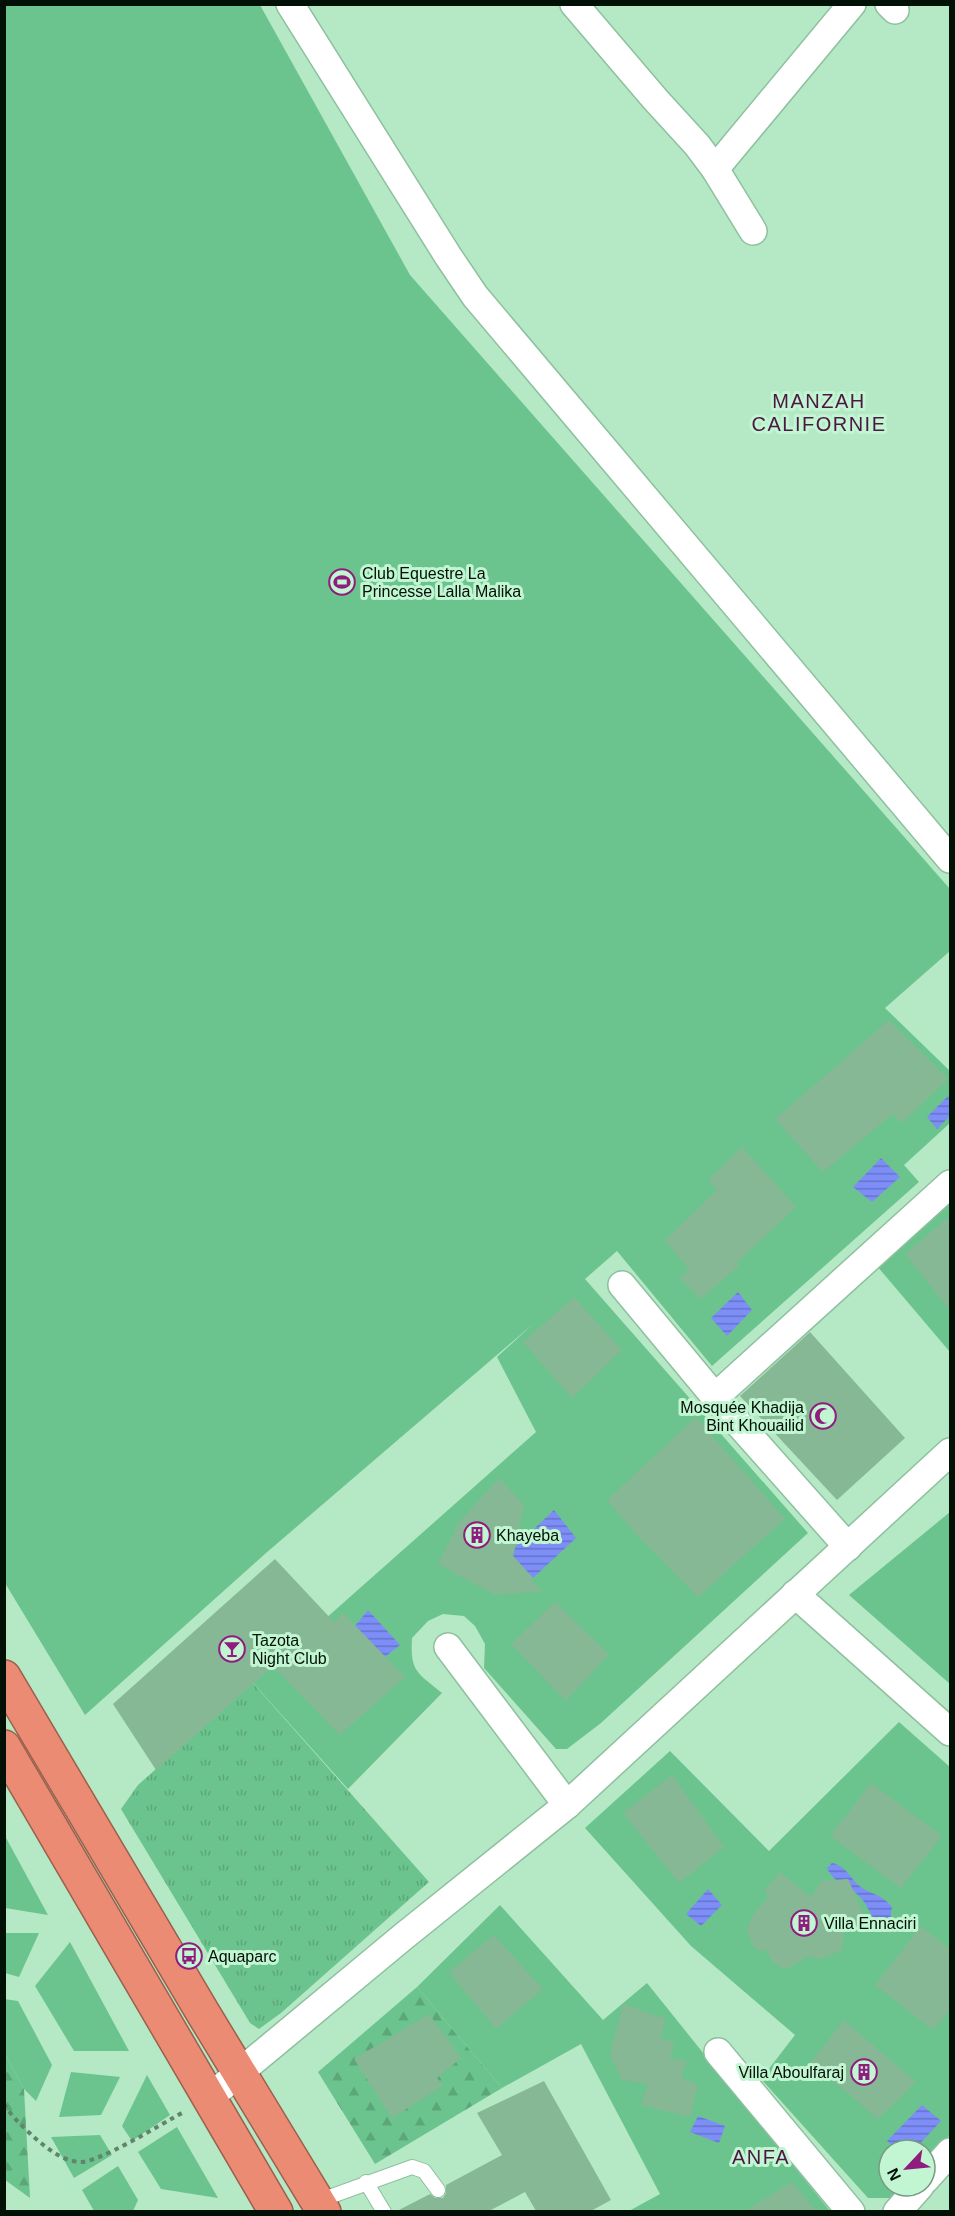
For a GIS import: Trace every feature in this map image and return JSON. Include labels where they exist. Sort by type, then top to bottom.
[{"type":"highway","points":[[4,1677],[240,2073],[314,2208]]},
{"type":"highway","points":[[4,1746],[276,2211]]},
{"type":"street","points":[[290,4],[475,296],[951,859]]},
{"type":"street","points":[[574,4],[655,99],[677,121],[715,169],[753,231]]},
{"type":"street","points":[[715,169],[852,4]]},
{"type":"street","points":[[715,1397],[951,1184]]},
{"type":"street","points":[[622,1286],[715,1397],[848,1547]]},
{"type":"street","points":[[210,2097],[567,1805],[951,1452]]},
{"type":"street","points":[[795,1594],[951,1732]]},
{"type":"street","points":[[448,1647],[567,1805]]},
{"type":"street","points":[[718,2052],[851,2211]]},
{"type":"street","points":[[937,2167],[951,2152]]},
{"type":"street","points":[[897,2211],[909,2198]]},
{"type":"lane","points":[[314,2208],[366,2182],[412,2167],[424,2171],[438,2190]]},
{"type":"lane","points":[[366,2182],[384,2211]]},
{"type":"path","points":[[4,2104],[28,2131],[51,2151],[62,2157],[81,2162],[121,2147],[210,2097]]},
{"type":"green space","name":"Club Equestre La Princesse Lalla Malika","points":[[5,5],[260,5],[410,275],[950,889],[950,951],[885,1008],[950,1071],[950,1123],[904,1165],[919,1182],[712,1366],[617,1251],[585,1279],[808,1533],[601,1723],[567,1749],[556,1749],[484,1668],[485,1644],[475,1626],[464,1616],[443,1614],[428,1621],[412,1638],[414,1665],[426,1680],[442,1693],[348,1789],[253,1683],[536,1432],[497,1357],[533,1324],[266,1553],[85,1715],[5,1583]]},
{"type":"green space","points":[[950,1198],[950,1352],[877,1266]]},
{"type":"green space","points":[[950,1512],[950,1684],[849,1595]]},
{"type":"green space","points":[[253,1683],[429,1882],[281,2013],[259,2029],[250,2023],[121,1809],[138,1785]]},
{"type":"green space","points":[[899,1722],[950,1767],[950,2135],[937,2150],[937,2138],[877,2138],[877,2198],[868,2198],[761,2079],[795,2035],[691,1946],[585,1828],[670,1751],[769,1851]]},
{"type":"green space","points":[[5,1836],[48,1915],[5,1908]]},
{"type":"green space","points":[[500,1905],[603,2020],[647,1983],[830,2211],[629,2211],[660,2194],[581,2044],[502,2088],[417,1987]]},
{"type":"green space","points":[[4,1933],[39,1933],[19,1977],[5,1973]]},
{"type":"green space","points":[[70,1942],[129,2051],[74,2051],[35,1986]]},
{"type":"green space","points":[[417,1987],[502,2088],[375,2164],[318,2072]]},
{"type":"green space","points":[[4,1999],[18,2001],[52,2065],[36,2101],[24,2089],[5,2054]]},
{"type":"green space","points":[[5,2054],[24,2089],[30,2198],[5,2180]]},
{"type":"green space","points":[[71,2072],[120,2077],[101,2115],[59,2117]]},
{"type":"green space","points":[[147,2075],[170,2115],[132,2141],[122,2126]]},
{"type":"green space","points":[[177,2127],[218,2198],[161,2189],[138,2152]]},
{"type":"green space","points":[[100,2135],[112,2155],[74,2178],[51,2137]]},
{"type":"green space","points":[[118,2166],[138,2200],[133,2211],[94,2211],[82,2190]]},
{"type":"water","points":[[950,1094],[950,1116],[937,1129],[927,1117]]},
{"type":"water","points":[[881,1158],[900,1177],[872,1202],[853,1187]]},
{"type":"water","points":[[738,1292],[752,1310],[727,1336],[711,1318]]},
{"type":"water","points":[[554,1510],[576,1538],[533,1578],[513,1556],[515,1547]]},
{"type":"water","points":[[368,1610],[400,1645],[385,1657],[355,1626]]},
{"type":"water","points":[[832,1863],[842,1867],[860,1886],[888,1903],[892,1907],[890,1920],[883,1923],[876,1922],[860,1897],[830,1874],[827,1868]]},
{"type":"water","points":[[708,1889],[722,1905],[701,1926],[686,1914]]},
{"type":"water","points":[[922,2105],[941,2121],[925,2138],[890,2138]]},
{"type":"water","points":[[698,2116],[725,2126],[719,2143],[690,2132]]},
{"type":"building","points":[[889,1020],[948,1079],[902,1123],[893,1114],[823,1172],[775,1119]]},
{"type":"building","points":[[742,1147],[796,1207],[737,1263],[739,1266],[701,1299],[679,1278],[689,1270],[665,1240],[717,1190],[708,1180]]},
{"type":"building","points":[[951,1215],[951,1312],[905,1254]]},
{"type":"building","points":[[574,1297],[622,1350],[572,1398],[523,1342]]},
{"type":"building","name":"Mosquée Khadija Bint Khouailid","points":[[810,1332],[905,1438],[837,1500],[740,1396]]},
{"type":"building","points":[[696,1417],[785,1519],[698,1597],[636,1534],[607,1500]]},
{"type":"building","name":"Khayeba","points":[[499,1478],[524,1505],[513,1556],[533,1578],[531,1580],[543,1591],[495,1595],[438,1564],[459,1522]]},
{"type":"building","name":"Tazota Night Club","points":[[275,1559],[334,1622],[343,1613],[405,1677],[340,1735],[273,1666],[156,1770],[113,1704]]},
{"type":"building","points":[[555,1602],[609,1654],[566,1701],[511,1644]]},
{"type":"building","points":[[672,1775],[724,1847],[679,1883],[623,1813]]},
{"type":"building","points":[[871,1783],[942,1836],[901,1888],[830,1836]]},
{"type":"building","name":"Villa Ennaciri","points":[[780,1872],[811,1897],[821,1881],[848,1879],[863,1912],[862,1920],[856,1927],[844,1930],[842,1950],[821,1959],[808,1956],[784,1969],[772,1962],[767,1951],[758,1950],[752,1944],[747,1931],[752,1916],[769,1896],[764,1891]]},
{"type":"building","points":[[921,1926],[951,1950],[951,2009],[933,2030],[875,1985]]},
{"type":"building","points":[[494,1935],[543,1989],[496,2029],[449,1972]]},
{"type":"building","points":[[623,2004],[666,2019],[660,2037],[674,2043],[670,2058],[687,2061],[681,2077],[698,2085],[690,2117],[641,2105],[648,2084],[622,2080],[610,2054]]},
{"type":"building","points":[[429,2014],[461,2058],[437,2078],[443,2086],[392,2118],[354,2059]]},
{"type":"building","name":"Villa Aboulfaraj","points":[[844,2020],[916,2082],[878,2119],[811,2062]]},
{"type":"building","points":[[544,2081],[611,2200],[591,2211],[536,2211],[525,2192],[489,2211],[397,2211],[430,2194],[435,2198],[443,2198],[446,2185],[502,2155],[477,2113]]},
{"type":"building","points":[[792,2182],[816,2211],[745,2211]]},
{"type":"place","name":"Club Equestre La Princesse Lalla Malika","points":[[342,582]]},
{"type":"place","name":"Mosquée Khadija Bint Khouailid","points":[[823,1416]]},
{"type":"place","name":"Khayeba","points":[[477,1535]]},
{"type":"place","name":"Tazota Night Club","points":[[232,1649]]},
{"type":"place","name":"Villa Ennaciri","points":[[804,1923]]},
{"type":"place","name":"Aquaparc","points":[[189,1956]]},
{"type":"place","name":"Villa Aboulfaraj","points":[[864,2072]]},
{"type":"district","name":"MANZAH CALIFORNIE","points":[[819,412]]},
{"type":"district","name":"ANFA","points":[[761,2157]]}]
